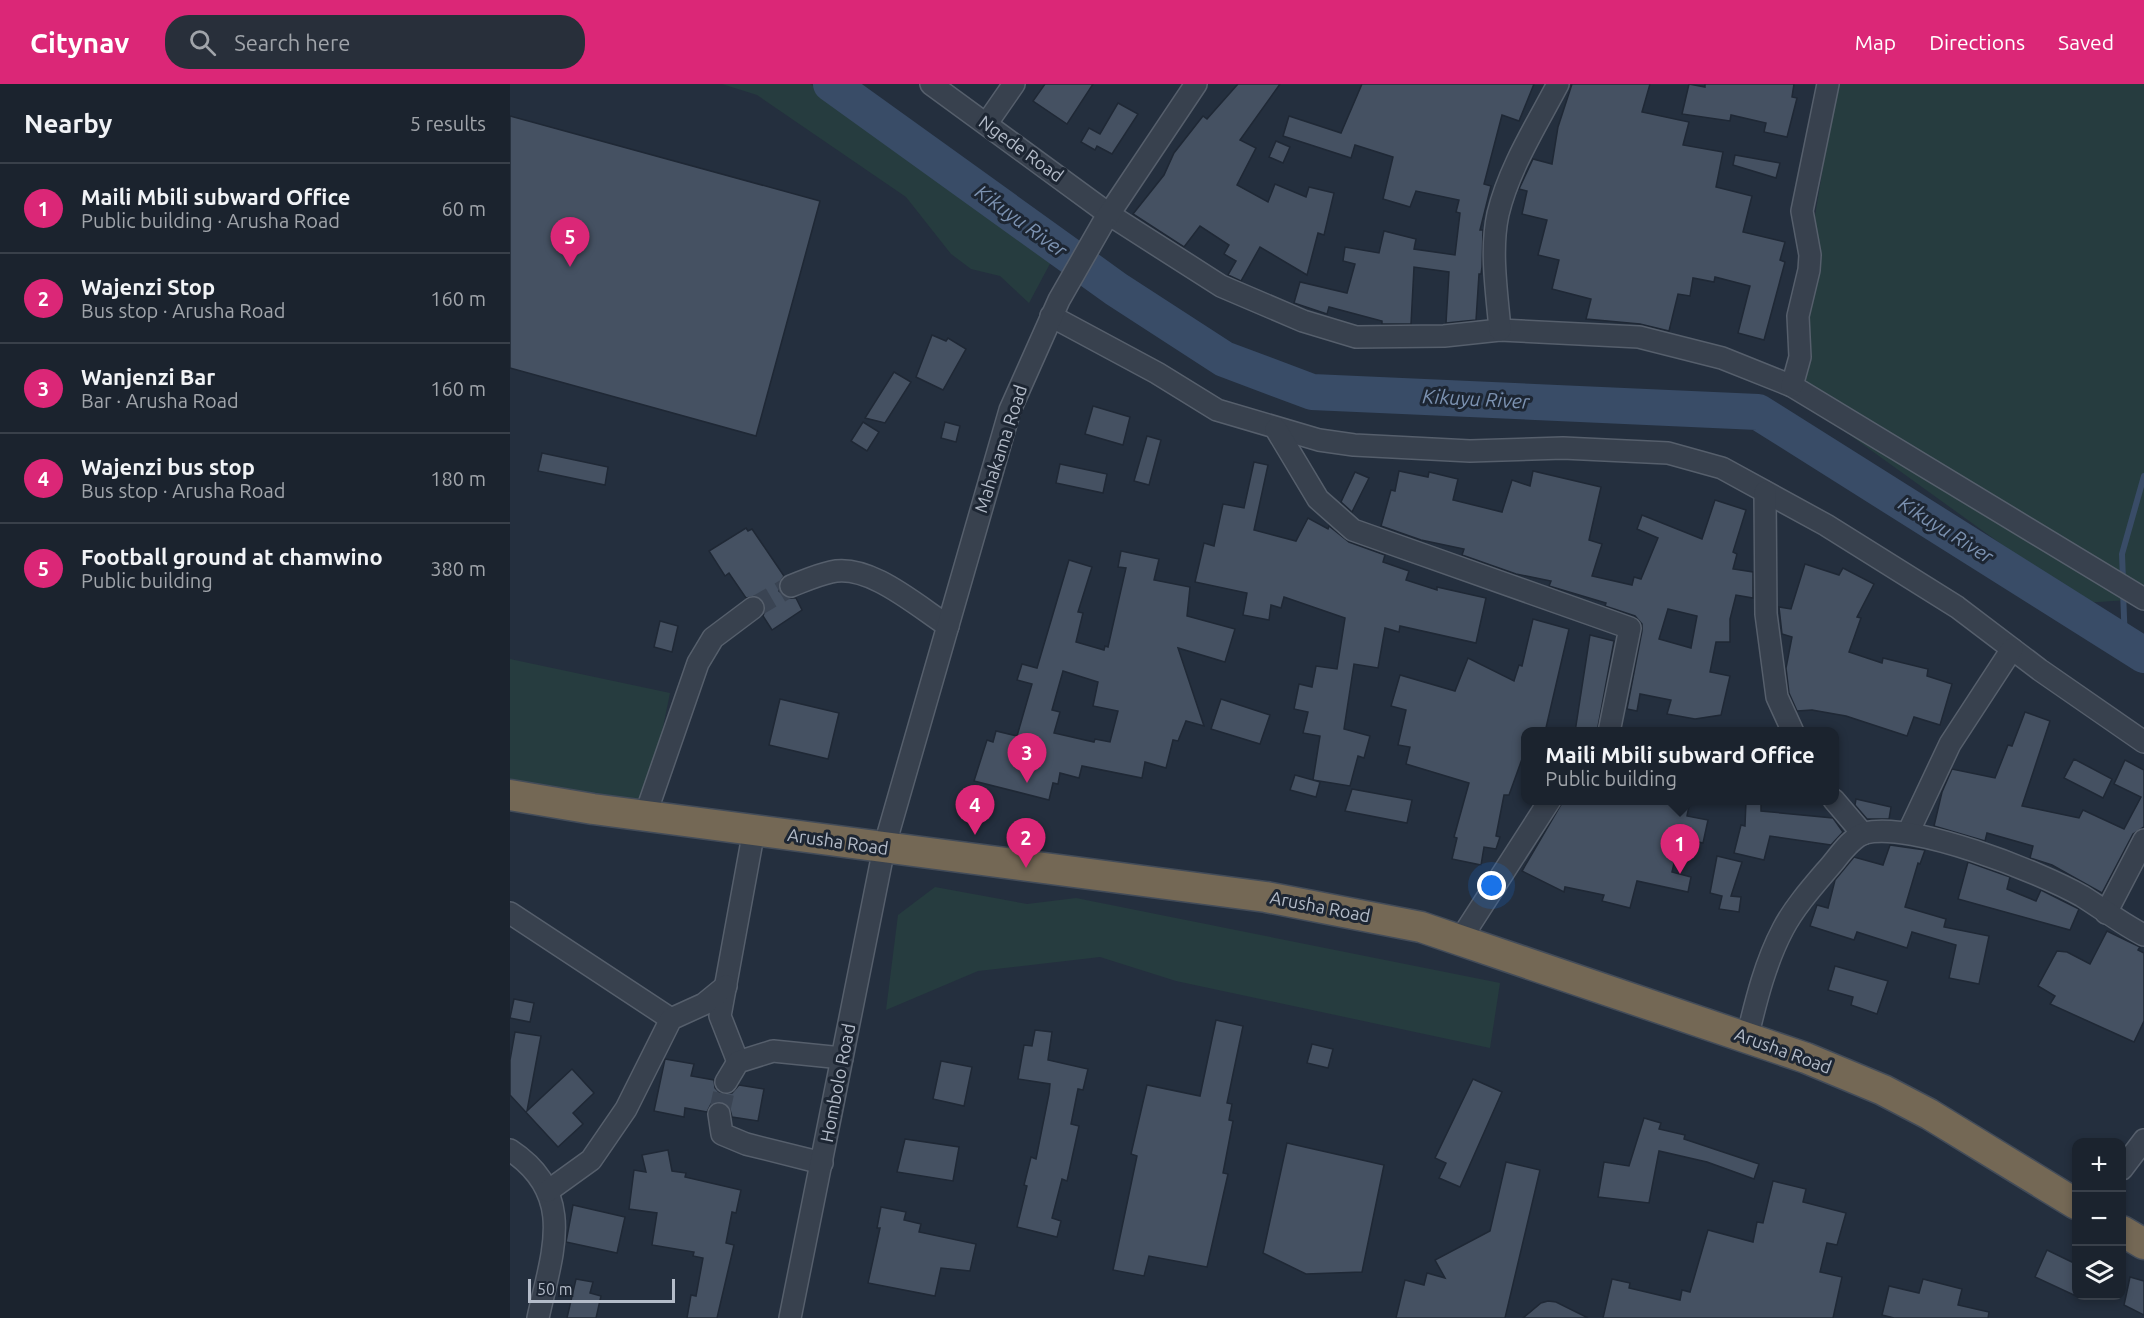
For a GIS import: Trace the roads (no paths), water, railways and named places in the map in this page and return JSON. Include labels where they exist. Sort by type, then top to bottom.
[{"type":"highway","name":"Arusha Road","points":[[510,795],[645,816],[1266,897],[1420,927],[1806,1058],[1883,1090],[1929,1114],[2072,1202]]},
{"type":"highway","points":[[2126,1234],[2144,1244]]},
{"type":"street","name":"Ngede Road","points":[[931,84],[987,123],[1107,219],[1221,286],[1303,321],[1356,337],[1444,336],[1500,330],[1639,338],[1722,358],[1792,386],[2144,599]]},
{"type":"street","points":[[987,123],[1014,84]]},
{"type":"street","name":"Mahakama Road","points":[[884,848],[1010,410],[1055,308],[1107,219],[1196,84]]},
{"type":"street","points":[[1500,330],[1495,254],[1497,216],[1510,177],[1558,84]]},
{"type":"street","points":[[1792,386],[1800,357],[1798,316],[1809,270],[1810,255],[1802,211],[1828,84]]},
{"type":"street","points":[[1055,308],[1207,405],[1276,429],[1354,445],[1470,451],[1563,448],[1668,453],[1722,468],[1826,525],[1956,607],[2144,742]]},
{"type":"street","points":[[1276,429],[1318,499],[1353,530],[1630,628],[1610,727]]},
{"type":"street","points":[[1765,492],[1768,626],[1777,697],[1792,727]]},
{"type":"street","points":[[790,586],[831,572],[848,570],[879,580],[948,626]]},
{"type":"street","points":[[645,816],[698,663],[713,638],[753,608]]},
{"type":"street","points":[[1908,833],[1950,744],[2012,649]]},
{"type":"street","points":[[1460,940],[1547,805]]},
{"type":"street","points":[[1838,805],[1863,834]]},
{"type":"street","points":[[738,1062],[720,1016],[754,830]]},
{"type":"street","points":[[1747,1038],[1758,992],[1783,928],[1833,863],[1851,842],[1863,834],[1881,831],[1908,833],[2030,872],[2082,896],[2144,935]]},
{"type":"street","points":[[2106,913],[2144,840]]},
{"type":"street","name":"Hombolo Road","points":[[790,1318],[884,848]]},
{"type":"street","points":[[510,913],[671,1019]]},
{"type":"street","points":[[548,1191],[591,1160],[626,1108],[671,1019],[704,1004],[726,986]]},
{"type":"street","points":[[726,1082],[738,1062],[773,1051],[842,1058]]},
{"type":"street","points":[[719,1114],[722,1134],[746,1144],[822,1163]]},
{"type":"street","points":[[2126,1163],[2144,1140]]},
{"type":"street","points":[[510,1150],[541,1176],[555,1217],[554,1244],[538,1318]]},
{"type":"waterway","name":"Kikuyu River","points":[[831,84],[1116,289],[1224,359],[1312,392],[1758,412],[2144,655]]},
{"type":"waterway","points":[[2123,581],[2122,554],[2144,476]]},
{"type":"waterway","points":[[2123,591],[2125,643]]},
{"type":"tunnel","points":[[753,608],[791,586]]},
{"type":"tunnel","points":[[719,1114],[726,1082]]},
{"type":"place","name":"Football ground at chamwino","points":[[570,267]]},
{"type":"place","name":"Wanjenzi Bar","points":[[1027,783]]},
{"type":"place","name":"Wajenzi bus stop","points":[[975,835]]},
{"type":"place","name":"Wajenzi Stop","points":[[1026,868]]},
{"type":"place","name":"Maili Mbili subward Office","points":[[1680,874]]}]
